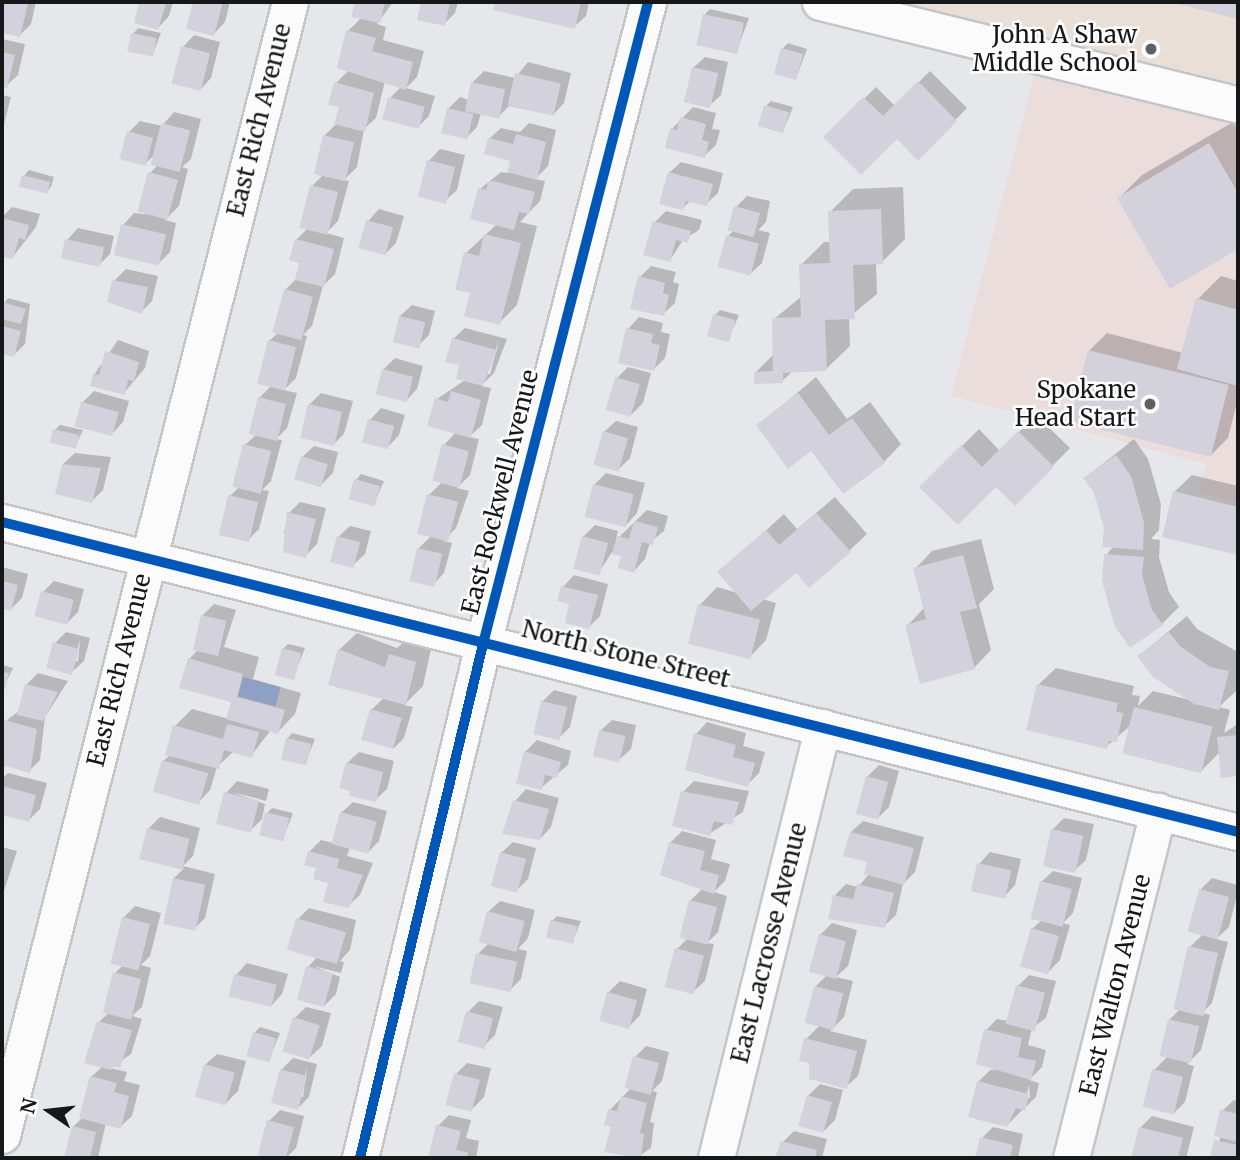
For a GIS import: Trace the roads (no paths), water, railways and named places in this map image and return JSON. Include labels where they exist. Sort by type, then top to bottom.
[{"type":"street","name":"East Rich Avenue","points":[[2,1135],[290,2]]},
{"type":"street","name":"East Rockwell Avenue","points":[[360,1158],[484,640],[648,2]]},
{"type":"street","points":[[820,2],[1238,105]]},
{"type":"street","name":"North Stone Street","points":[[2,522],[484,640],[1238,832]]},
{"type":"street","name":"East Lacrosse Avenue","points":[[716,1158],[822,727]]},
{"type":"street","name":"East Walton Avenue","points":[[1071,1158],[1158,811]]},
{"type":"water","points":[[243,677],[281,687],[275,706],[238,696]]},
{"type":"place","name":"John A Shaw Middle School","points":[[1151,49]]},
{"type":"place","name":"Spokane Head Start","points":[[1150,404]]}]
